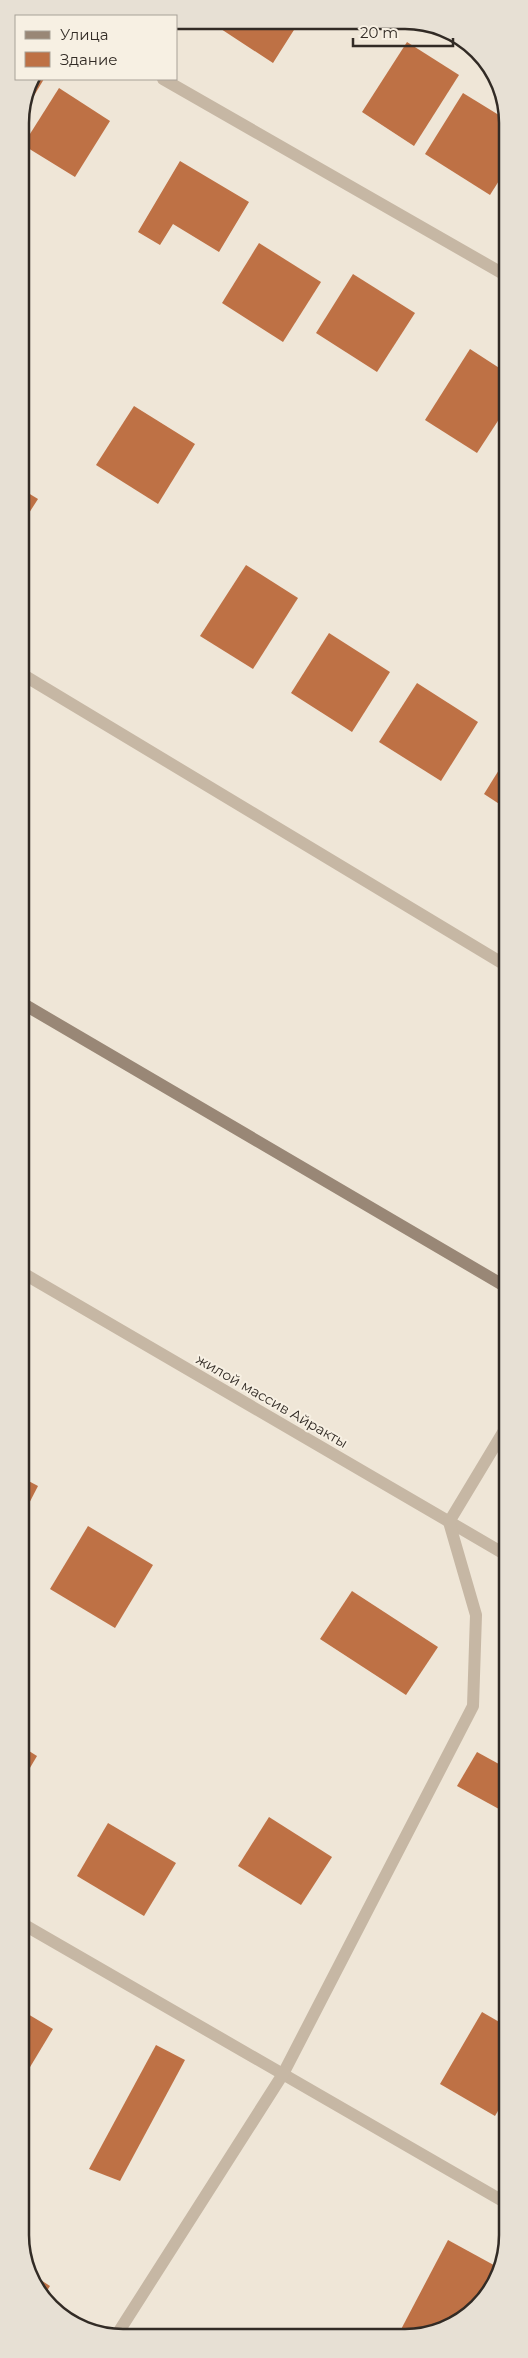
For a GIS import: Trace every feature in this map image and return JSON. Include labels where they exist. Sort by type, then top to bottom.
[{"type":"main road","points":[[29,1007],[499,1283]]},
{"type":"street","points":[[165,80],[499,271]]},
{"type":"street","points":[[29,678],[499,961]]},
{"type":"street","name":"жилой массив Айракты","points":[[29,1277],[499,1551]]},
{"type":"street","points":[[120,2329],[283,2074],[473,1706],[476,1615],[449,1522],[499,1439]]},
{"type":"street","points":[[29,1928],[499,2199]]},
{"type":"building","points":[[221,29],[295,29],[273,63]]},
{"type":"building","points":[[407,42],[459,75],[414,146],[362,112]]},
{"type":"building","points":[[43,80],[32,99],[38,81]]},
{"type":"building","points":[[59,88],[110,121],[75,177],[29,149],[29,136]]},
{"type":"building","points":[[463,93],[498,115],[499,181],[490,195],[425,154]]},
{"type":"building","points":[[180,161],[249,202],[219,252],[173,224],[160,245],[138,232]]},
{"type":"building","points":[[259,243],[321,282],[283,342],[222,303]]},
{"type":"building","points":[[353,274],[415,313],[377,372],[316,333]]},
{"type":"building","points":[[470,349],[499,368],[499,419],[477,453],[425,420]]},
{"type":"building","points":[[134,406],[195,444],[158,504],[96,465]]},
{"type":"building","points":[[29,494],[38,499],[29,513]]},
{"type":"building","points":[[246,565],[298,598],[253,669],[200,636]]},
{"type":"building","points":[[329,633],[390,672],[352,732],[291,693]]},
{"type":"building","points":[[417,683],[478,722],[441,781],[379,742]]},
{"type":"building","points":[[499,770],[499,804],[484,794]]},
{"type":"building","points":[[29,1481],[38,1486],[29,1503]]},
{"type":"building","points":[[88,1526],[153,1565],[115,1628],[50,1589]]},
{"type":"building","points":[[352,1591],[438,1647],[406,1695],[320,1639]]},
{"type":"building","points":[[29,1751],[37,1756],[29,1770]]},
{"type":"building","points":[[477,1752],[499,1764],[499,1809],[457,1786]]},
{"type":"building","points":[[269,1817],[332,1857],[301,1905],[238,1866]]},
{"type":"building","points":[[108,1823],[176,1863],[144,1916],[77,1876]]},
{"type":"building","points":[[482,2012],[499,2022],[499,2109],[495,2116],[440,2084]]},
{"type":"building","points":[[29,2015],[53,2029],[29,2069]]},
{"type":"building","points":[[156,2045],[185,2060],[120,2181],[89,2169]]},
{"type":"building","points":[[448,2240],[494,2265],[490,2277],[472,2302],[447,2320],[430,2326],[401,2329]]},
{"type":"building","points":[[40,2279],[50,2286],[47,2291]]}]
